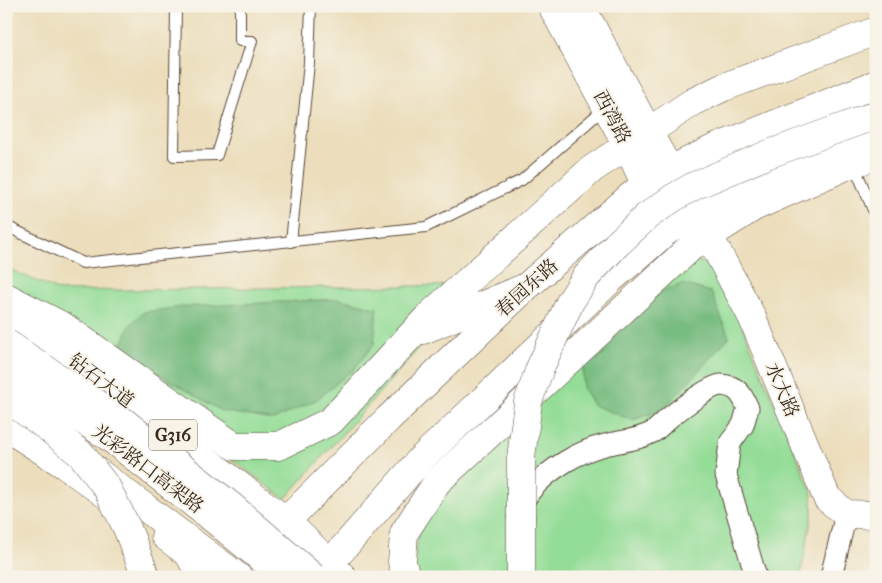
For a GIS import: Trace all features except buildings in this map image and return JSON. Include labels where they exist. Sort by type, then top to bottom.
[{"type":"main road","name":"西湾路","points":[[552,6],[606,106],[670,170],[702,225]]},
{"type":"main road","name":"西湾路","points":[[581,6],[638,138],[645,184],[670,228]]},
{"type":"main road","points":[[6,297],[64,326],[234,446],[279,446],[331,420],[430,316],[592,169],[693,102],[724,87],[876,31]]},
{"type":"main road","name":"春园东路","points":[[238,577],[286,521],[388,419],[525,288],[645,184],[712,149],[876,84]]},
{"type":"main road","points":[[521,577],[521,458],[528,402],[540,368],[570,302],[586,277],[646,217],[694,186],[769,154],[876,115]]},
{"type":"main road","points":[[406,577],[402,562],[404,533],[437,482],[691,247],[702,225],[730,194],[859,156],[876,138]]},
{"type":"main road","points":[[326,573],[421,459],[604,286],[670,228],[702,225]]},
{"type":"main road","name":"水大路","points":[[702,225],[752,318],[828,498],[846,514]]},
{"type":"main road","points":[[411,335],[525,288]]},
{"type":"main road","name":"钻石大道","points":[[6,320],[61,350],[286,521],[326,573]]},
{"type":"main road","name":"光彩路口高架路","points":[[6,343],[120,419],[231,506],[326,573]]},
{"type":"main road","points":[[61,350],[146,383]]},
{"type":"main road","name":"光彩路口高架路","points":[[6,371],[109,437],[284,577]]},
{"type":"main road","points":[[6,398],[47,426],[82,455],[107,488],[127,528],[146,577]]},
{"type":"main road","points":[[6,407],[24,417],[238,577]]},
{"type":"main road","points":[[6,418],[65,465],[189,554],[201,577]]},
{"type":"main road","points":[[6,427],[65,465]]},
{"type":"main road","points":[[846,514],[876,516]]},
{"type":"street","points":[[520,506],[532,490],[552,471],[568,460],[598,447],[644,437],[712,387],[721,385],[732,388],[741,393],[748,408],[743,425],[730,443],[726,475],[756,577]]},
{"type":"street","points":[[831,577],[846,514]]},
{"type":"lane","points":[[176,6],[174,156],[217,155],[252,41],[240,41],[240,6]]},
{"type":"lane","points":[[291,242],[309,63],[311,6]]},
{"type":"lane","points":[[6,226],[83,263],[426,227],[522,180],[606,106]]},
{"type":"lane","points":[[859,156],[876,217]]},
{"type":"green space","points":[[693,259],[708,264],[726,287],[812,493],[812,516],[800,577],[412,577],[421,515]]},
{"type":"green space","points":[[6,268],[60,291],[475,285],[285,499],[93,355],[6,313]]},
{"type":"green space","points":[[682,284],[711,292],[729,337],[663,410],[632,420],[593,405],[583,388],[583,367],[662,291]]},
{"type":"green space","points":[[339,299],[377,308],[374,344],[355,368],[316,400],[273,420],[221,411],[138,361],[122,344],[130,325],[144,312],[182,307]]}]
